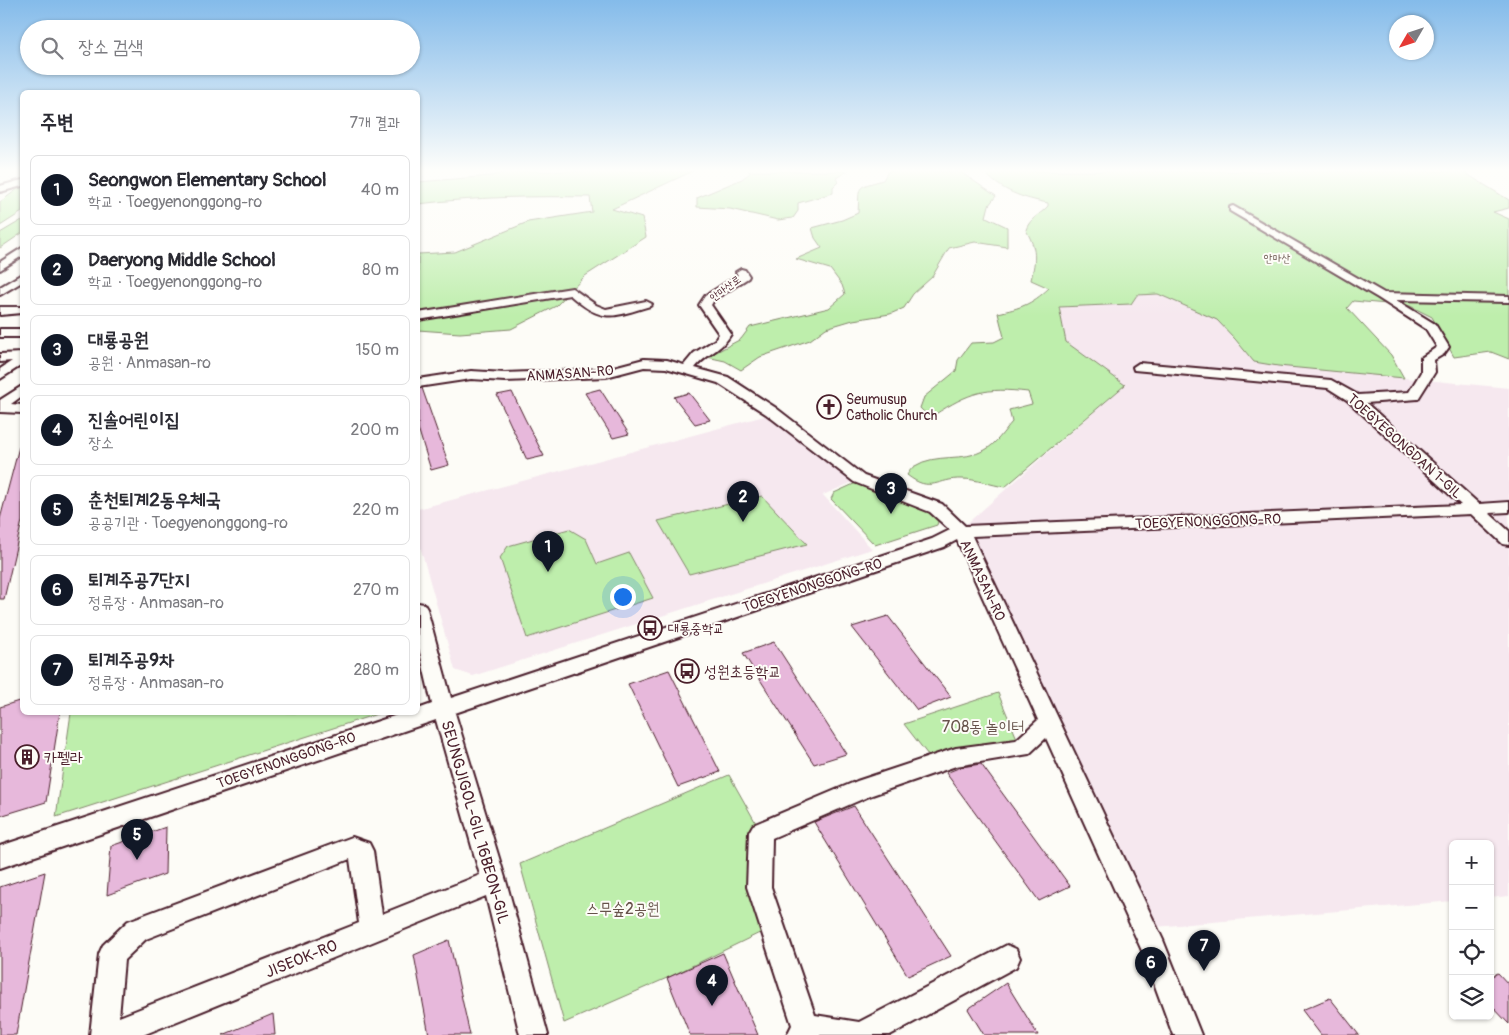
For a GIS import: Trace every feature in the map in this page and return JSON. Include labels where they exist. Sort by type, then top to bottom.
[{"type":"street","points":[[1251,219],[1431,327],[1443,347],[1440,351],[1427,358],[1428,372],[1413,396],[1355,399]]},
{"type":"street","points":[[0,256],[20,242]]},
{"type":"street","points":[[0,267],[20,252]]},
{"type":"street","name":"안마산로","points":[[686,370],[698,356],[720,342],[725,334],[705,305],[709,298],[744,276],[741,272]]},
{"type":"street","points":[[3,290],[20,278]]},
{"type":"street","points":[[3,290],[20,288]]},
{"type":"street","points":[[420,317],[572,291],[590,307],[607,314],[646,304]]},
{"type":"street","points":[[1382,296],[1509,299]]},
{"type":"street","points":[[0,310],[20,310]]},
{"type":"street","points":[[0,333],[20,333]]},
{"type":"street","points":[[0,358],[20,359]]},
{"type":"street","points":[[0,375],[20,360]]},
{"type":"street","name":"ANMASAN-RO","points":[[420,383],[471,376],[505,377],[606,373],[644,362],[667,364],[723,380],[771,411],[860,478],[936,508],[961,531],[1154,949],[1187,1035]]},
{"type":"street","name":"TOEGYEGONGDAN 1-GIL","points":[[1139,367],[1332,384],[1355,399],[1509,540]]},
{"type":"street","points":[[0,407],[20,392]]},
{"type":"street","points":[[0,407],[20,409]]},
{"type":"street","name":"TOEGYENONGGONG-RO","points":[[420,715],[938,543],[961,531],[1509,507]]},
{"type":"street","name":"SEUNGJIGOL-GIL 16BEON-GIL","points":[[420,617],[443,707],[494,880],[534,1035]]},
{"type":"street","name":"TOEGYENONGGONG-RO","points":[[0,857],[419,715]]},
{"type":"street","points":[[857,1035],[804,1031],[759,888],[761,832],[865,788],[956,758],[1021,748],[1049,723]]},
{"type":"street","points":[[104,1035],[112,954],[136,930],[352,848],[361,851],[372,930]]},
{"type":"street","name":"JISEOK-RO","points":[[109,1035],[494,880]]},
{"type":"street","points":[[862,1035],[1007,958]]},
{"type":"shaded area","points":[[1158,294],[1217,320],[1254,362],[1278,366],[1509,388],[1509,896],[1494,898],[1494,840],[1449,840],[1449,901],[1144,928],[963,527],[1125,385],[1066,342],[1058,307],[1131,304],[1137,295]]},
{"type":"shaded area","points":[[768,415],[853,482],[823,495],[872,549],[473,676],[455,670],[420,546],[420,508]]},
{"type":"green space","points":[[0,219],[11,219],[0,226]]},
{"type":"green space","points":[[545,219],[642,219],[646,237],[585,276],[556,306],[511,329],[460,333],[420,330],[420,254],[455,252],[528,222]]},
{"type":"green space","points":[[991,219],[1007,227],[1007,247],[975,242],[949,248],[932,277],[913,294],[904,308],[890,314],[853,320],[826,328],[810,340],[760,357],[741,370],[725,361],[707,357],[741,339],[750,327],[829,308],[845,294],[842,285],[830,269],[796,259],[822,248],[815,238],[812,228],[842,220]]},
{"type":"green space","name":"안마산","points":[[1509,219],[1509,359],[1491,352],[1454,357],[1432,317],[1410,306],[1353,301],[1347,308],[1391,355],[1404,378],[1254,362],[1217,320],[1158,294],[1137,295],[1131,304],[1059,307],[1066,342],[1125,385],[1005,487],[962,479],[934,484],[915,481],[907,475],[914,467],[923,462],[968,456],[985,450],[996,441],[1012,422],[1009,410],[1032,404],[1028,392],[1000,390],[968,396],[934,415],[924,412],[920,408],[924,397],[956,371],[958,360],[971,343],[994,342],[1004,337],[998,313],[1025,305],[1049,288],[1031,280],[1034,266],[1034,249],[1026,230],[1032,220]]},
{"type":"green space","points":[[20,221],[20,234],[0,248],[0,233]]},
{"type":"green space","points":[[856,483],[907,504],[933,511],[939,518],[937,525],[875,545],[831,499],[834,493]]},
{"type":"green space","points":[[762,496],[807,544],[689,574],[658,521]]},
{"type":"green space","points":[[569,529],[586,539],[597,564],[629,553],[653,598],[527,638],[500,558],[508,546]]},
{"type":"green space","name":"708동 놀이터","points":[[998,693],[1021,748],[935,764],[904,724]]},
{"type":"green space","points":[[71,715],[374,715],[56,817]]},
{"type":"green space","name":"스무숲2공원","points":[[729,775],[761,832],[772,927],[667,978],[564,1023],[520,864]]},
{"type":"building","points":[[420,388],[422,388],[449,465],[431,470],[420,434]]},
{"type":"building","points":[[600,389],[629,434],[613,438],[585,393]]},
{"type":"building","points":[[512,392],[544,456],[527,460],[497,395]]},
{"type":"building","points":[[689,393],[710,420],[695,424],[674,397]]},
{"type":"building","points":[[20,447],[20,530],[4,599],[0,599],[0,519]]},
{"type":"building","points":[[888,616],[951,697],[917,710],[852,627]]},
{"type":"building","points":[[774,642],[846,754],[814,764],[743,653]]},
{"type":"building","points":[[669,670],[720,772],[678,787],[628,684]]},
{"type":"building","name":"카펠라","points":[[20,701],[20,715],[60,715],[46,802],[0,816],[0,707]]},
{"type":"building","points":[[981,764],[1070,886],[1039,901],[946,773],[961,767]]},
{"type":"building","points":[[854,806],[951,956],[908,976],[814,822]]},
{"type":"building","points":[[166,827],[165,874],[107,895],[111,846]]},
{"type":"building","points":[[45,872],[16,1035],[0,1035],[0,887]]},
{"type":"building","points":[[449,940],[470,1035],[429,1035],[414,955]]},
{"type":"building","points":[[723,953],[758,1035],[690,1035],[667,978]]},
{"type":"building","points":[[1498,973],[1509,985],[1509,1024],[1494,1008],[1494,975]]},
{"type":"building","points":[[1006,983],[1038,1035],[984,1035],[968,1009]]},
{"type":"building","points":[[1330,998],[1359,1035],[1321,1035],[1302,1010]]},
{"type":"building","points":[[273,1014],[275,1035],[223,1035]]},
{"type":"place","name":"Seumusup Catholic Church","points":[[829,407]]},
{"type":"place","name":"대룡공원","points":[[891,514]]},
{"type":"place","name":"Daeryong Middle School","points":[[743,522]]},
{"type":"place","name":"Seongwon Elementary School","points":[[548,572]]},
{"type":"place","name":"대룡중학교","points":[[650,628]]},
{"type":"place","name":"성원초등학교","points":[[687,671]]},
{"type":"place","name":"카펠라","points":[[27,757]]},
{"type":"place","name":"춘천퇴계2동우체국","points":[[137,860]]},
{"type":"place","name":"퇴계주공9차","points":[[1204,971]]},
{"type":"place","name":"퇴계주공7단지","points":[[1151,988]]},
{"type":"place","name":"진솔어린이집","points":[[712,1006]]}]
